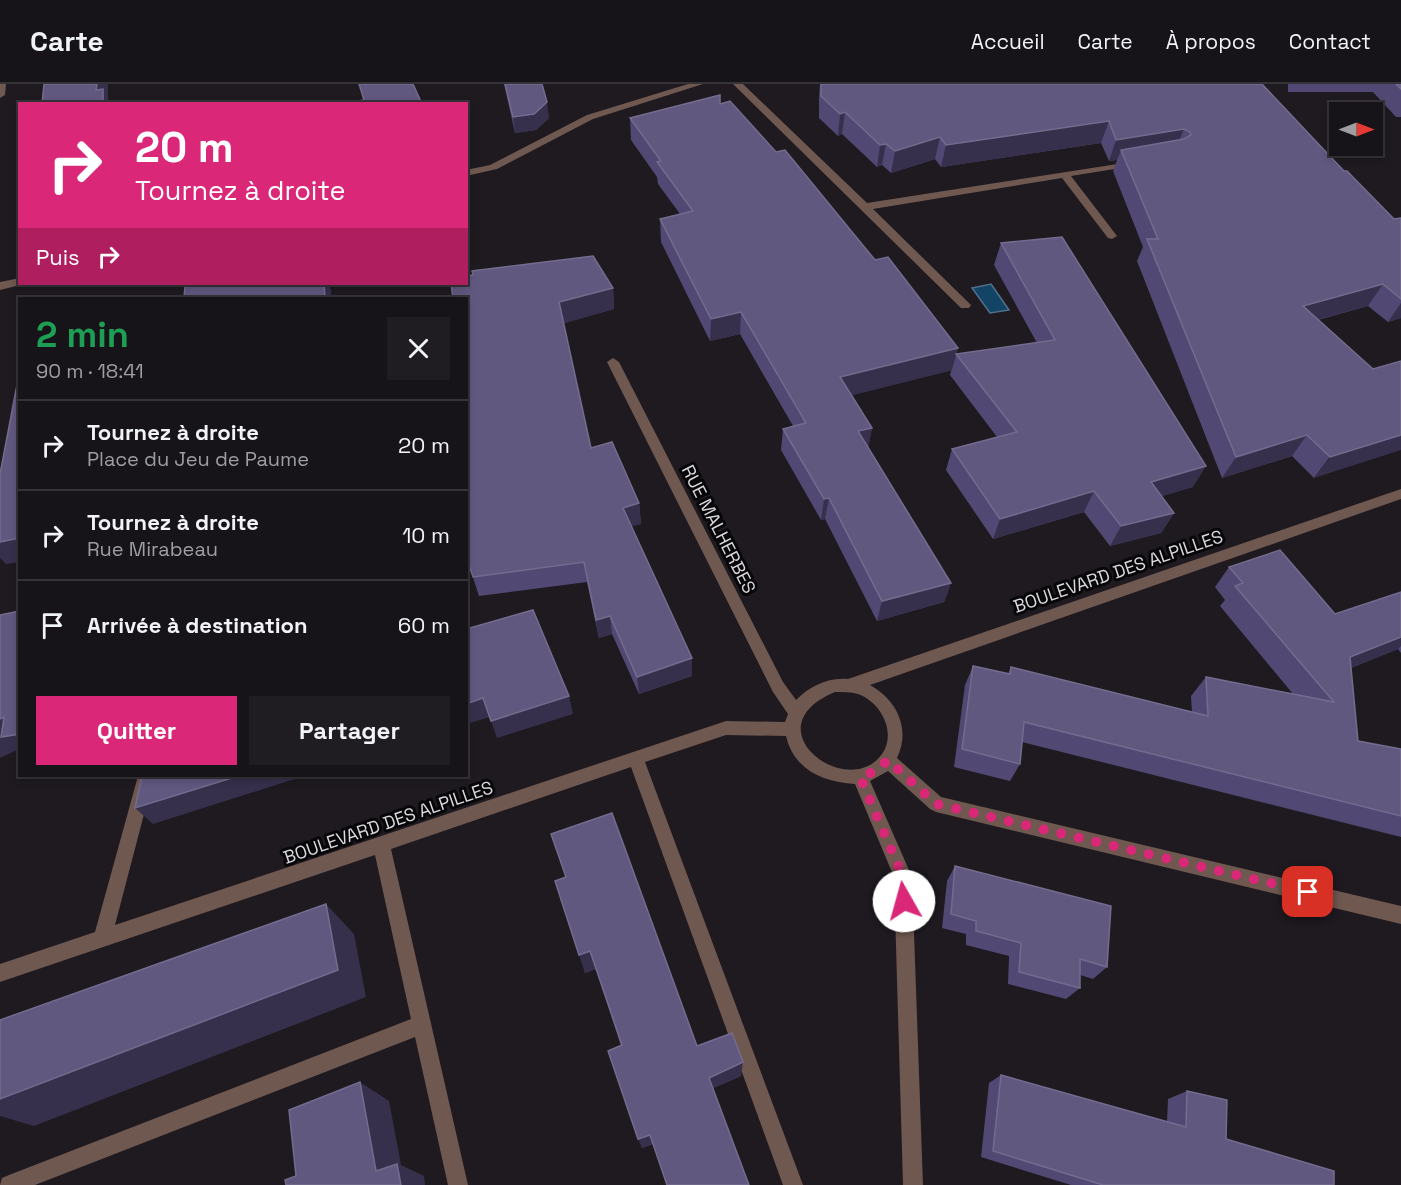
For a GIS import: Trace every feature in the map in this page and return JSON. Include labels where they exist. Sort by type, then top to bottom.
[{"type":"street","points":[[0,95],[1,84]]},
{"type":"street","points":[[468,173],[493,167],[590,117],[698,84]]},
{"type":"street","points":[[738,84],[965,305]]},
{"type":"street","points":[[865,207],[1142,162]]},
{"type":"street","points":[[1064,174],[1112,236]]},
{"type":"street","points":[[0,286],[18,281]]},
{"type":"street","name":"RUE MALHERBES","points":[[613,362],[778,687],[795,711]]},
{"type":"street","name":"BOULEVARD DES ALPILLES","points":[[848,686],[1401,494]]},
{"type":"street","points":[[834,685],[848,686],[866,690],[880,700],[891,713],[897,731],[895,747],[888,760],[876,771],[860,777],[841,777],[819,771],[805,760],[795,746],[792,729],[795,711],[805,698],[817,689],[834,685]]},
{"type":"street","name":"BOULEVARD DES ALPILLES","points":[[0,973],[726,728],[792,729]]},
{"type":"street","points":[[636,759],[793,1185]]},
{"type":"street","points":[[888,760],[936,804],[1401,915]]},
{"type":"street","points":[[102,939],[146,777]]},
{"type":"street","points":[[860,777],[903,877],[913,1185]]},
{"type":"street","points":[[381,845],[458,1185]]},
{"type":"street","points":[[9,1185],[421,1025]]},
{"type":"water","points":[[991,284],[1009,310],[990,313],[972,288]]},
{"type":"building","points":[[44,84],[97,84],[96,90],[103,89],[103,102],[42,102]]},
{"type":"building","points":[[359,84],[413,84],[421,102],[352,102],[364,100]]},
{"type":"building","points":[[505,84],[542,84],[547,102],[534,114],[513,117]]},
{"type":"building","points":[[821,84],[1262,84],[1344,171],[1347,171],[1394,219],[1401,218],[1401,299],[1383,284],[1303,306],[1373,369],[1401,361],[1401,435],[1330,457],[1307,435],[1236,457],[1147,239],[1158,239],[1121,150],[1184,139],[1191,135],[1190,132],[1184,129],[1116,140],[1109,121],[946,145],[940,137],[895,151],[886,144],[880,145],[845,112],[840,114],[821,96]]},
{"type":"building","points":[[720,95],[720,104],[730,101],[776,152],[785,150],[875,260],[888,257],[958,348],[840,377],[872,428],[858,431],[951,583],[882,601],[829,498],[824,499],[783,429],[806,423],[741,312],[711,319],[660,219],[693,211],[657,162],[661,161],[630,118]]},
{"type":"building","points":[[1062,237],[1206,466],[1151,482],[1174,513],[1121,526],[1094,491],[1000,519],[952,449],[1017,432],[956,354],[1055,340],[1001,243]]},
{"type":"building","points":[[593,256],[613,288],[559,302],[591,448],[612,442],[639,503],[623,508],[692,658],[637,677],[610,616],[596,620],[584,562],[473,577],[468,562],[468,297],[453,297],[451,285],[468,285],[468,276],[473,275],[472,271]]},
{"type":"building","points":[[324,285],[325,297],[184,297],[185,286]]},
{"type":"building","points":[[18,380],[18,538],[0,542],[0,474]]},
{"type":"building","points":[[1280,550],[1335,614],[1401,592],[1401,637],[1350,657],[1358,741],[1401,749],[1401,816],[1024,722],[1020,764],[962,749],[973,666],[1010,674],[1011,667],[1208,716],[1206,677],[1334,702],[1235,586],[1243,583],[1229,567]]},
{"type":"building","points":[[533,610],[569,696],[491,721],[483,698],[468,703],[468,628]]},
{"type":"building","points":[[18,611],[18,734],[1,737],[4,717],[0,719],[0,615]]},
{"type":"building","points":[[142,777],[235,777],[135,808]]},
{"type":"building","points":[[612,813],[697,1046],[732,1033],[743,1062],[709,1078],[749,1185],[667,1185],[650,1135],[638,1139],[608,1051],[622,1045],[590,951],[579,955],[555,881],[566,877],[551,834]]},
{"type":"building","points":[[955,866],[1111,906],[1107,967],[1080,959],[1080,988],[1019,972],[1021,943],[976,931],[976,921],[951,914]]},
{"type":"building","points":[[326,904],[338,970],[0,1099],[0,1020]]},
{"type":"building","points":[[1001,1075],[1186,1127],[1187,1091],[1227,1100],[1226,1139],[1334,1171],[1334,1185],[1103,1185],[993,1151]]},
{"type":"building","points":[[360,1082],[376,1171],[397,1164],[401,1185],[286,1185],[285,1180],[296,1176],[289,1110]]},
{"type":"route","points":[[904,901],[903,877],[860,777],[876,771],[888,760],[936,804],[1308,892]]}]
